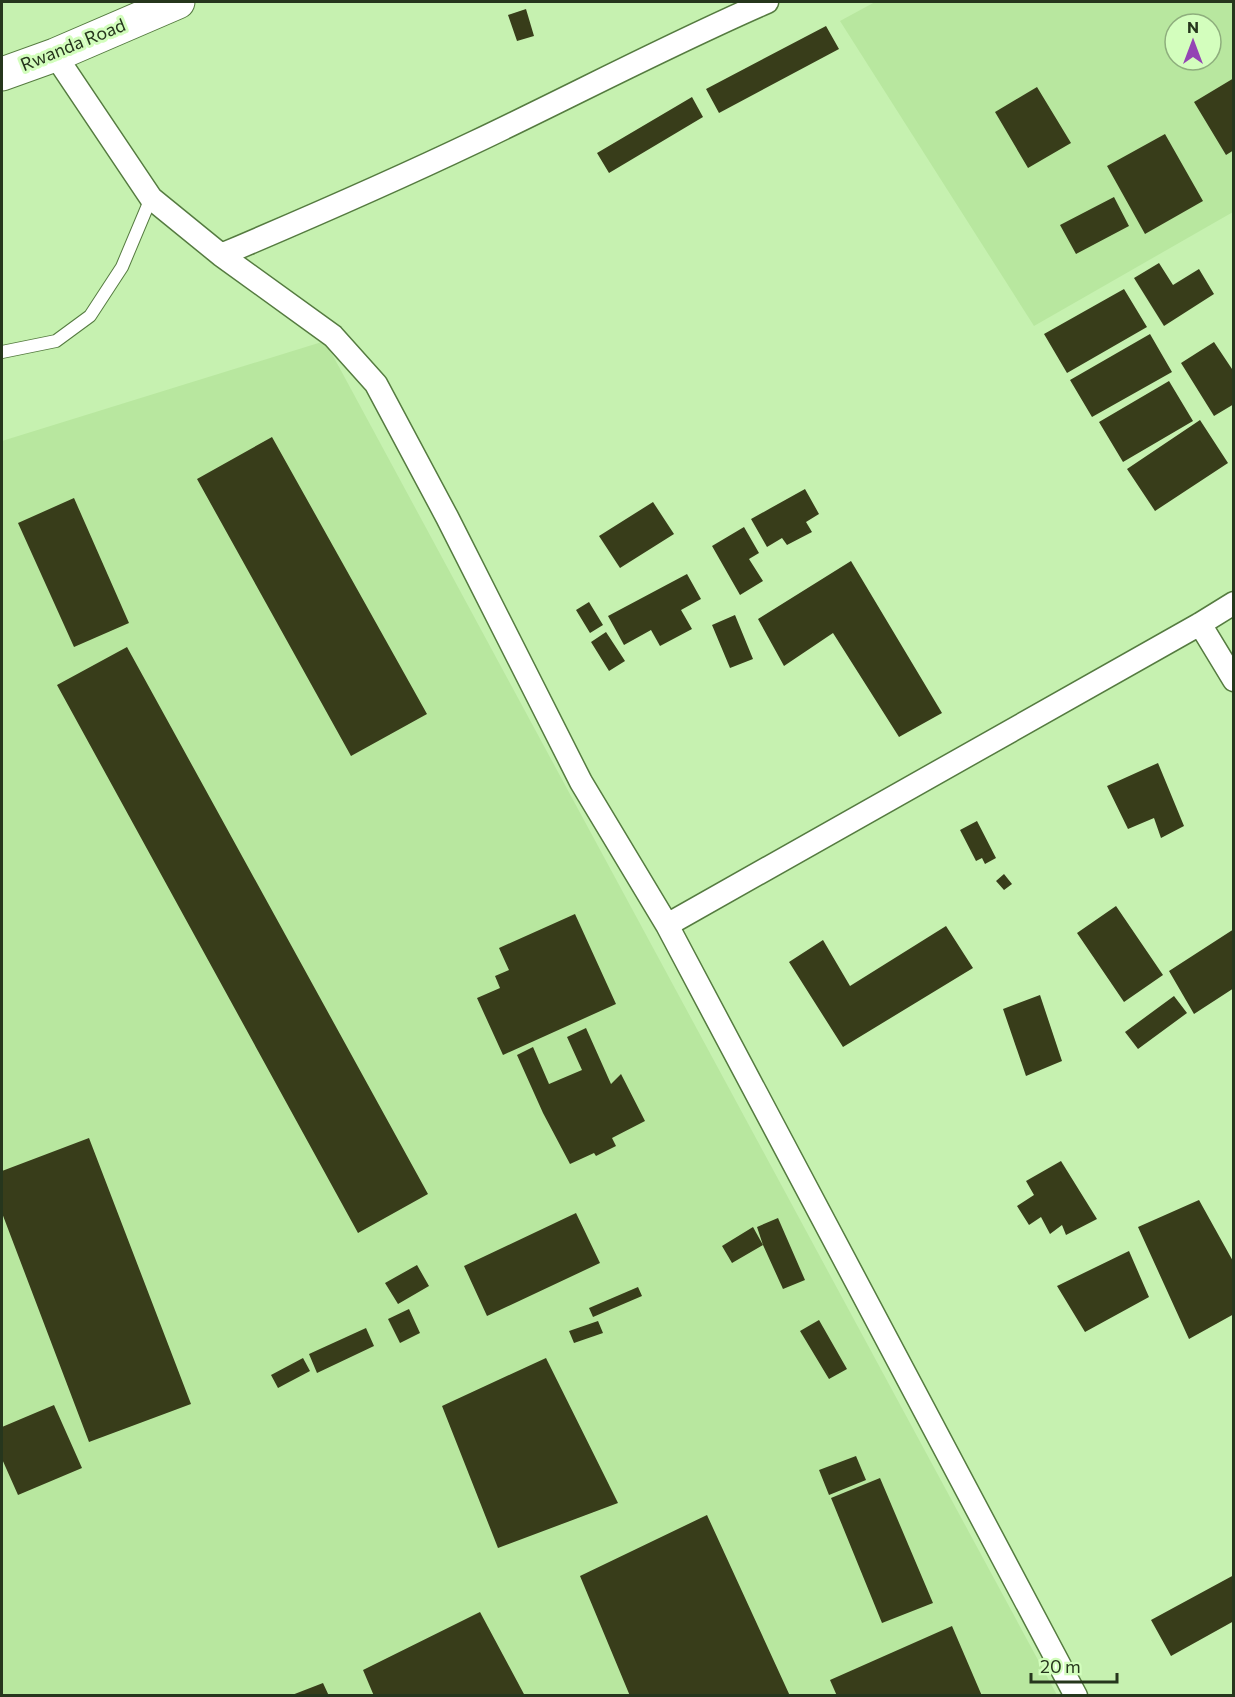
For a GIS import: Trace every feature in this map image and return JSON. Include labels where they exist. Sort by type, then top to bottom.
[{"type":"highway","name":"Rwanda Road","points":[[2,74],[55,55],[178,2]]},
{"type":"street","points":[[221,255],[382,185],[709,27],[767,2]]},
{"type":"street","points":[[55,55],[151,198],[221,255],[333,336],[376,384],[447,517],[581,782],[667,925],[1076,1695]]},
{"type":"street","points":[[667,925],[1200,624],[1233,603]]},
{"type":"street","points":[[1200,624],[1233,680]]},
{"type":"lane","points":[[2,352],[56,341],[90,316],[122,267],[151,198]]},
{"type":"shaded area","points":[[875,2],[1233,2],[1233,212],[1034,326],[840,21]]},
{"type":"shaded area","points":[[325,341],[1057,1695],[2,1696],[2,441]]},
{"type":"building","points":[[526,9],[534,36],[517,41],[508,15]]},
{"type":"building","points":[[826,26],[839,49],[719,113],[706,89]]},
{"type":"building","points":[[1234,78],[1234,150],[1226,155],[1194,102]]},
{"type":"building","points":[[1037,87],[1071,143],[1028,168],[995,112]]},
{"type":"building","points":[[692,97],[703,117],[609,173],[597,153]]},
{"type":"building","points":[[1165,134],[1203,201],[1145,234],[1107,166]]},
{"type":"building","points":[[1114,197],[1129,226],[1076,254],[1060,225]]},
{"type":"building","points":[[1159,263],[1173,285],[1199,269],[1214,294],[1164,326],[1134,278]]},
{"type":"building","points":[[1124,289],[1147,327],[1067,373],[1044,334]]},
{"type":"building","points":[[1150,334],[1172,372],[1092,417],[1070,380]]},
{"type":"building","points":[[1214,342],[1234,372],[1234,404],[1214,416],[1181,363]]},
{"type":"building","points":[[1169,381],[1193,421],[1123,462],[1099,422]]},
{"type":"building","points":[[1200,420],[1228,463],[1155,511],[1127,469]]},
{"type":"building","points":[[272,437],[427,714],[351,756],[197,479]]},
{"type":"building","points":[[805,489],[819,514],[806,522],[812,532],[787,545],[782,538],[767,547],[751,519]]},
{"type":"building","points":[[74,498],[129,623],[74,647],[18,523]]},
{"type":"building","points":[[653,502],[674,534],[620,568],[599,536]]},
{"type":"building","points":[[744,527],[759,553],[749,559],[763,581],[740,595],[712,546]]},
{"type":"building","points":[[851,561],[942,713],[899,737],[833,633],[784,666],[758,619]]},
{"type":"building","points":[[687,574],[701,599],[681,610],[692,629],[660,646],[651,630],[624,645],[608,616]]},
{"type":"building","points":[[589,602],[603,625],[590,633],[576,610]]},
{"type":"building","points":[[735,615],[753,659],[730,668],[712,625]]},
{"type":"building","points":[[606,632],[625,661],[609,671],[591,642]]},
{"type":"building","points":[[127,647],[428,1194],[358,1233],[57,685]]},
{"type":"building","points":[[1158,763],[1184,826],[1161,838],[1154,818],[1128,829],[1107,786]]},
{"type":"building","points":[[977,821],[996,858],[985,864],[982,858],[976,861],[960,830]]},
{"type":"building","points":[[1004,874],[1012,884],[1004,890],[996,881]]},
{"type":"building","points":[[1116,906],[1163,975],[1124,1002],[1077,933]]},
{"type":"building","points":[[575,914],[616,1004],[503,1055],[477,998],[500,988],[495,976],[509,970],[499,948]]},
{"type":"building","points":[[946,926],[973,968],[843,1047],[789,962],[823,940],[850,986]]},
{"type":"building","points":[[1234,929],[1234,988],[1194,1014],[1169,971]]},
{"type":"building","points":[[1040,995],[1062,1061],[1026,1076],[1003,1009]]},
{"type":"building","points":[[1174,996],[1187,1013],[1138,1049],[1125,1032]]},
{"type":"building","points":[[586,1028],[611,1084],[621,1074],[645,1121],[612,1138],[616,1146],[596,1156],[594,1153],[570,1164],[543,1113],[517,1055],[533,1047],[549,1084],[582,1070],[567,1037]]},
{"type":"building","points":[[89,1138],[191,1404],[89,1442],[2,1213],[2,1171]]},
{"type":"building","points":[[1061,1161],[1097,1219],[1066,1235],[1062,1225],[1050,1234],[1041,1217],[1029,1225],[1017,1206],[1034,1195],[1026,1181]]},
{"type":"building","points":[[1199,1200],[1234,1263],[1234,1314],[1189,1339],[1138,1227]]},
{"type":"building","points":[[576,1213],[600,1263],[487,1316],[464,1266]]},
{"type":"building","points":[[778,1218],[805,1280],[783,1289],[757,1227]]},
{"type":"building","points":[[753,1227],[763,1245],[732,1263],[722,1246]]},
{"type":"building","points":[[1129,1251],[1149,1297],[1085,1332],[1057,1286]]},
{"type":"building","points":[[417,1265],[429,1286],[398,1304],[385,1283]]},
{"type":"building","points":[[638,1287],[642,1296],[593,1317],[589,1308]]},
{"type":"building","points":[[409,1309],[420,1333],[400,1343],[388,1319]]},
{"type":"building","points":[[819,1320],[847,1369],[829,1379],[800,1331]]},
{"type":"building","points":[[598,1321],[603,1333],[574,1343],[569,1331]]},
{"type":"building","points":[[366,1328],[374,1346],[317,1373],[309,1354]]},
{"type":"building","points":[[303,1358],[310,1371],[278,1388],[271,1375]]},
{"type":"building","points":[[546,1358],[618,1503],[498,1548],[442,1406]]},
{"type":"building","points":[[54,1405],[82,1468],[18,1495],[2,1459],[2,1427]]},
{"type":"building","points":[[856,1456],[866,1480],[829,1495],[819,1470]]},
{"type":"building","points":[[880,1478],[933,1603],[882,1623],[831,1498]]},
{"type":"building","points":[[707,1515],[790,1696],[630,1696],[580,1576]]},
{"type":"building","points":[[1234,1575],[1234,1621],[1171,1656],[1151,1620]]},
{"type":"building","points":[[480,1612],[525,1696],[374,1696],[363,1670]]},
{"type":"building","points":[[952,1626],[982,1696],[837,1696],[830,1680]]},
{"type":"building","points":[[323,1683],[329,1696],[292,1696],[292,1695]]}]
